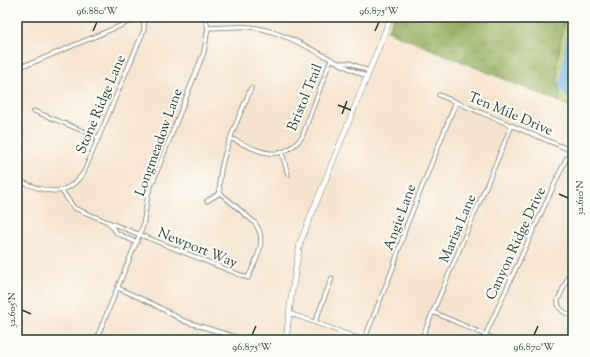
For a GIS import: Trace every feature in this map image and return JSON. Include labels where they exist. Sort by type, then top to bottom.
[{"type":"main road","points":[[286,340],[300,243],[367,73],[391,17]]},
{"type":"street","points":[[17,22],[19,17]]},
{"type":"street","points":[[17,67],[32,63],[141,17]]},
{"type":"street","name":"Stone Ridge Lane","points":[[62,191],[76,183],[84,172],[144,30],[144,17]]},
{"type":"street","name":"Longmeadow Lane","points":[[96,340],[140,235],[143,226],[148,194],[204,52],[208,28],[206,17]]},
{"type":"street","points":[[208,28],[250,27],[265,30],[331,60],[339,62],[347,69],[367,73]]},
{"type":"street","name":"Bristol Trail","points":[[282,153],[294,147],[302,137],[331,60]]},
{"type":"street","points":[[207,201],[220,194],[219,182],[221,168],[251,88]]},
{"type":"street","name":"Ten Mile Drive","points":[[439,95],[570,150],[571,155]]},
{"type":"street","name":"Angie Lane","points":[[363,340],[393,268],[406,227],[456,102]]},
{"type":"street","points":[[34,111],[98,137]]},
{"type":"street","name":"Marisa Lane","points":[[421,340],[512,125]]},
{"type":"street","points":[[232,139],[260,151],[272,154],[282,153],[288,175]]},
{"type":"street","name":"Canyon Ridge Drive","points":[[484,340],[571,155]]},
{"type":"street","points":[[17,180],[37,188],[55,192],[62,191]]},
{"type":"street","name":"Newport Way","points":[[62,191],[74,208],[248,278],[261,245],[262,238],[258,226],[220,194]]},
{"type":"street","points":[[108,222],[117,233],[137,243]]},
{"type":"street","points":[[117,233],[121,226]]},
{"type":"street","points":[[573,266],[558,300],[559,308],[573,317]]},
{"type":"street","points":[[315,322],[332,278]]},
{"type":"street","points":[[118,288],[153,304],[184,321],[245,340]]},
{"type":"street","points":[[433,312],[497,340]]},
{"type":"street","points":[[289,313],[363,340]]},
{"type":"green space","points":[[394,17],[556,17],[564,21],[557,63],[560,102],[387,31]]},
{"type":"green space","points":[[564,21],[573,56],[573,108],[560,102],[557,63]]},
{"type":"waterway","points":[[572,17],[563,88],[573,96]]}]
